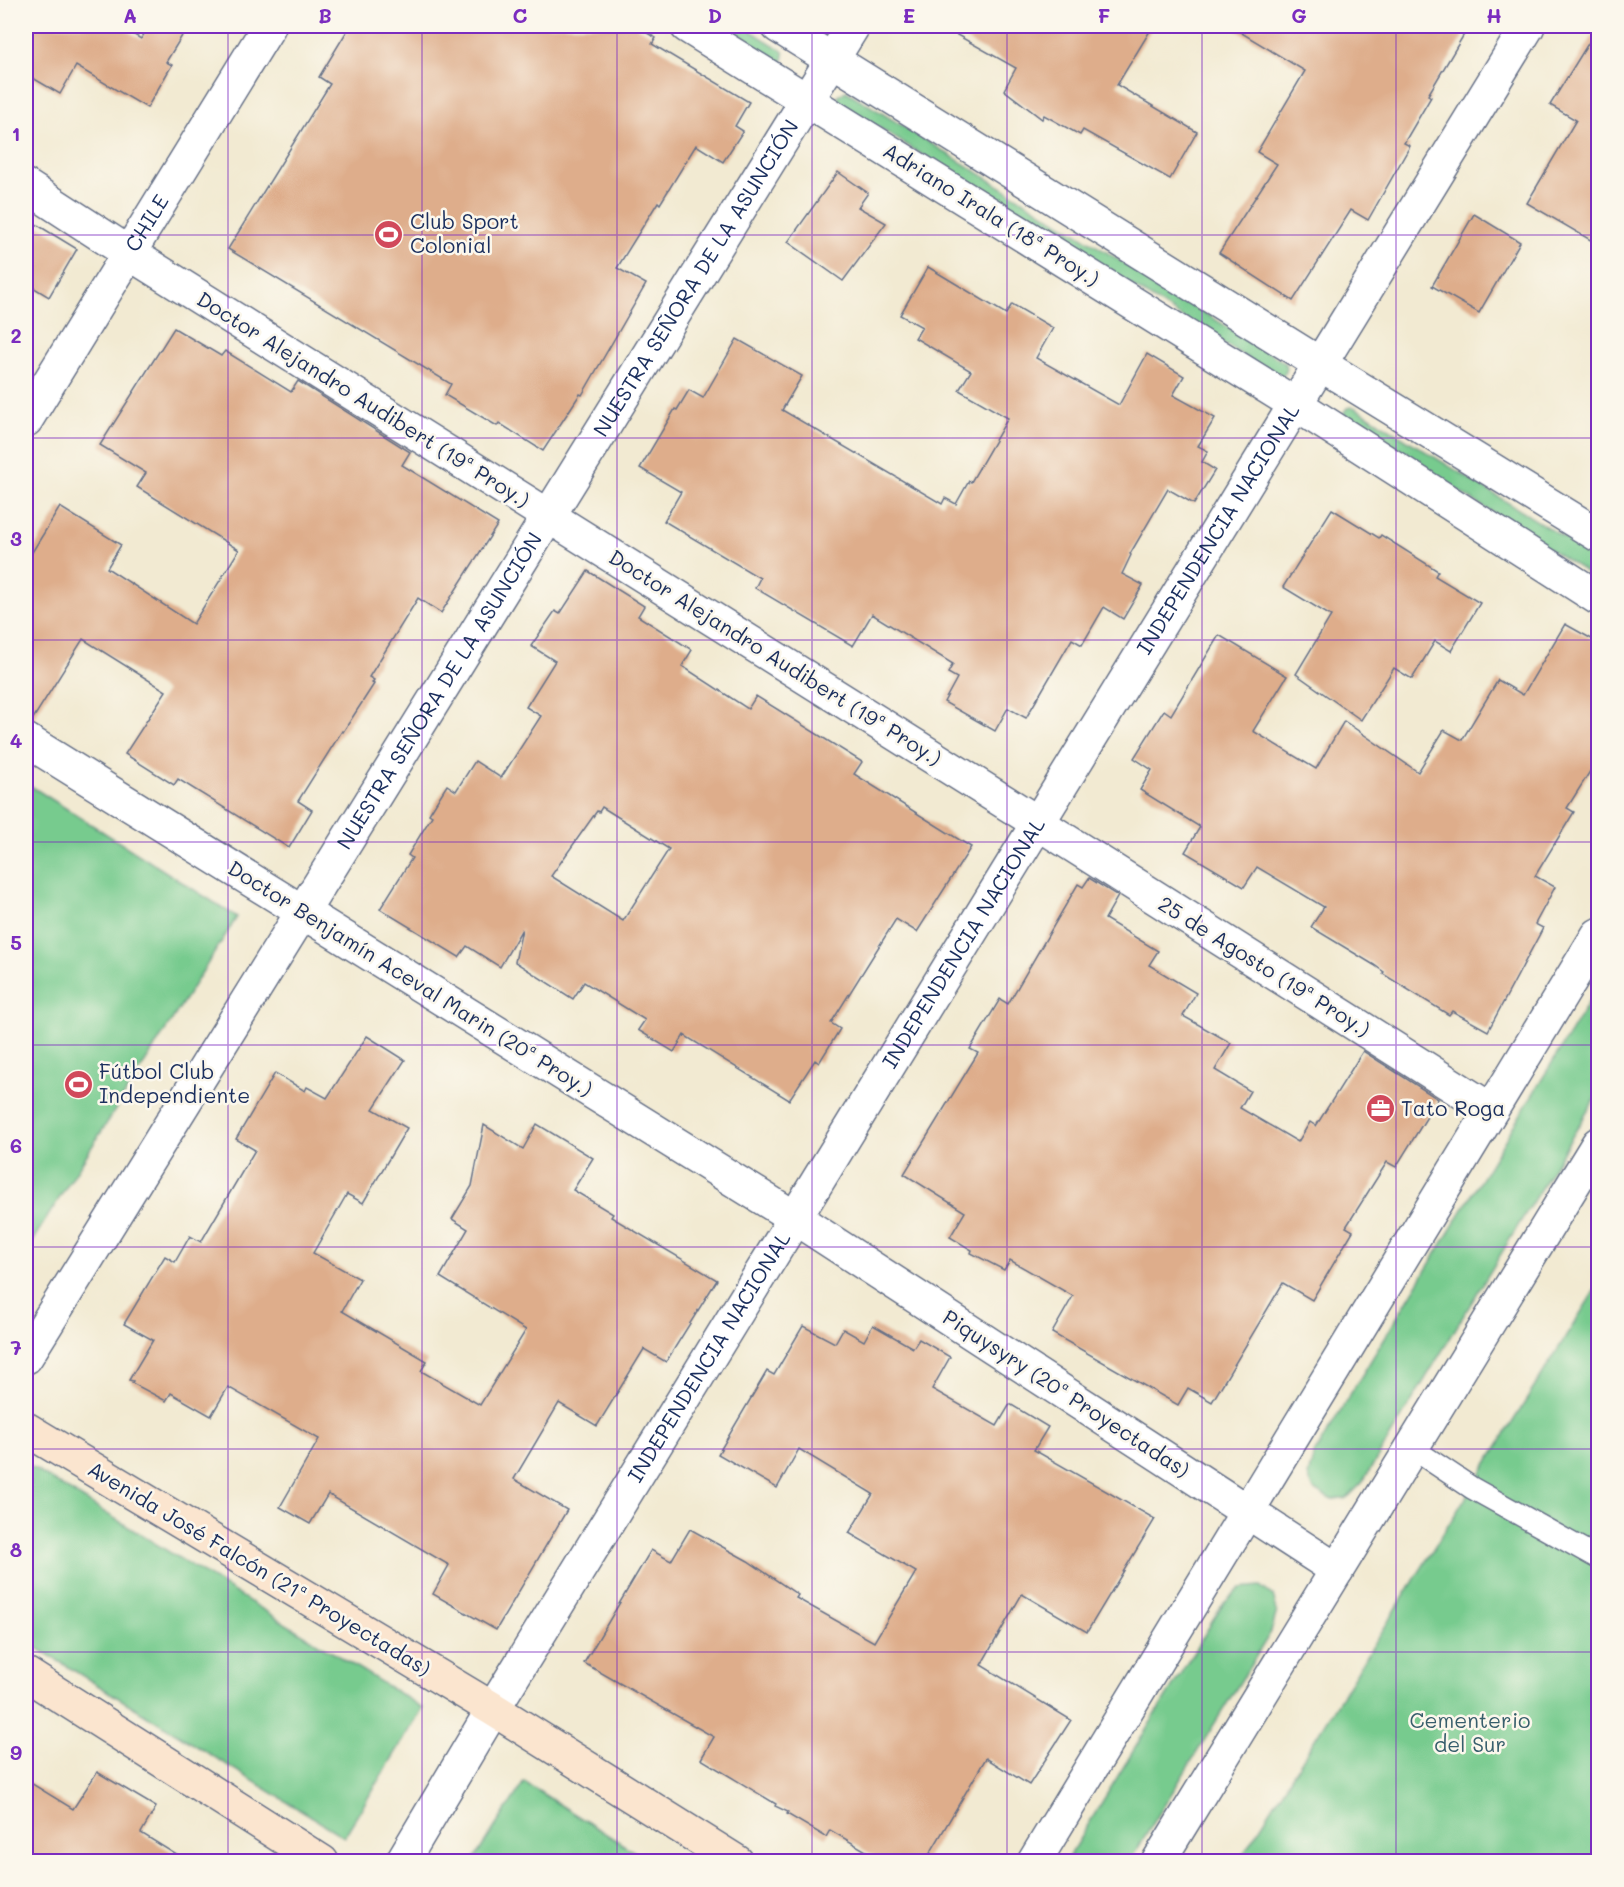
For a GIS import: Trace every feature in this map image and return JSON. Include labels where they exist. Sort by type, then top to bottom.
[{"type":"main road","name":"Avenida José Falcón (21ª Proyectadas)","points":[[26,1429],[493,1709],[737,1862]]},
{"type":"main road","points":[[26,1674],[322,1862]]},
{"type":"street","name":"CHILE","points":[[26,420],[269,26]]},
{"type":"street","name":"Adriano Irala (18ª Proy.)","points":[[687,26],[1296,404],[1599,598]]},
{"type":"street","points":[[778,26],[1599,536]]},
{"type":"street","name":"NUESTRA SEÑORA DE LA ASUNCIÓN","points":[[26,1357],[854,26]]},
{"type":"street","name":"INDEPENDENCIA NACIONAL","points":[[402,1862],[493,1709],[1528,26]]},
{"type":"street","name":"Doctor Alejandro Audibert (19ª Proy.)","points":[[26,186],[129,253],[1038,823]]},
{"type":"street","name":"Doctor Benjamín Aceval Marin (20ª Proy.)","points":[[26,740],[795,1218]]},
{"type":"street","name":"25 de Agosto (19ª Proy.)","points":[[1038,823],[1491,1110]]},
{"type":"street","points":[[1034,1862],[1599,935]]},
{"type":"street","points":[[1158,1862],[1599,1143]]},
{"type":"street","name":"Piquysyry (20ª Proyectadas)","points":[[795,1218],[1337,1570]]},
{"type":"lane","points":[[1412,1448],[1472,1488],[1599,1558]]},
{"type":"green space","points":[[710,26],[743,26],[780,49],[784,53],[783,59],[776,64]]},
{"type":"green space","points":[[846,91],[1284,362],[1287,367],[1286,372],[1279,378],[838,102],[838,96]]},
{"type":"green space","points":[[1352,407],[1598,559],[1598,580],[1344,418],[1344,412],[1347,408]]},
{"type":"green space","name":"Fútbol Club Independiente","points":[[26,783],[237,917],[26,1251]]},
{"type":"green space","points":[[1598,987],[1598,1094],[1362,1483],[1346,1499],[1330,1499],[1314,1490],[1308,1476],[1314,1454]]},
{"type":"green space","name":"Cementerio del Sur","points":[[1598,1285],[1598,1861],[1239,1861]]},
{"type":"green space","points":[[26,1464],[423,1708],[344,1837],[26,1641]]},
{"type":"green space","points":[[1260,1586],[1273,1596],[1277,1611],[1271,1632],[1130,1861],[1066,1861],[1223,1604],[1241,1588]]},
{"type":"green space","points":[[524,1782],[649,1861],[473,1861]]},
{"type":"building","points":[[26,26],[119,26],[141,39],[149,26],[188,26],[166,62],[172,65],[147,108],[76,66],[60,94],[26,74]]},
{"type":"building","points":[[350,26],[635,26],[656,38],[652,44],[749,102],[735,126],[743,131],[723,162],[696,145],[617,268],[646,284],[582,395],[580,394],[543,451],[499,423],[497,426],[445,395],[451,384],[228,249],[330,84],[319,77]]},
{"type":"building","points":[[941,26],[1153,26],[1117,85],[1197,132],[1170,179],[1083,130],[1080,135],[1044,115],[1042,119],[1004,90],[1016,68]]},
{"type":"building","points":[[1230,26],[1469,26],[1428,95],[1431,97],[1404,143],[1410,146],[1368,220],[1351,210],[1293,301],[1219,253],[1277,164],[1257,152],[1305,71]]},
{"type":"building","points":[[1599,26],[1599,245],[1527,203],[1576,120],[1550,105]]},
{"type":"building","points":[[838,172],[868,193],[858,207],[886,223],[843,281],[788,242]]},
{"type":"building","points":[[1474,214],[1520,242],[1479,313],[1432,286]]},
{"type":"building","points":[[26,218],[77,249],[49,297],[26,283]]},
{"type":"building","points":[[928,267],[1006,314],[1012,304],[1053,328],[1036,358],[1119,405],[1147,354],[1184,376],[1173,395],[1215,418],[1198,446],[1208,451],[1202,462],[1215,470],[1194,504],[1168,489],[1130,554],[1122,574],[1143,585],[1123,619],[1104,607],[1082,645],[1072,639],[1026,718],[1008,708],[995,731],[944,702],[957,678],[948,673],[953,664],[872,614],[853,646],[755,588],[760,578],[664,521],[681,492],[640,468],[689,390],[703,398],[737,339],[802,376],[782,410],[942,504],[945,498],[956,504],[1008,418],[959,390],[971,371],[915,338],[922,327],[900,315]]},
{"type":"building","points":[[174,328],[221,356],[225,351],[291,392],[298,381],[410,452],[402,465],[498,524],[441,613],[418,598],[369,677],[374,680],[372,683],[374,684],[298,801],[312,810],[289,848],[178,779],[174,785],[125,754],[166,691],[83,639],[31,722],[26,721],[26,562],[60,507],[121,545],[107,568],[193,624],[239,550],[137,487],[146,473],[100,445]]},
{"type":"building","points":[[1332,509],[1379,538],[1381,535],[1438,571],[1435,576],[1480,603],[1451,651],[1435,641],[1412,679],[1394,668],[1361,720],[1296,674],[1331,616],[1283,587]]},
{"type":"building","points":[[588,571],[644,606],[638,616],[692,650],[682,666],[748,709],[756,696],[862,762],[854,774],[971,847],[917,932],[896,919],[831,1023],[840,1029],[819,1063],[815,1060],[789,1100],[684,1035],[674,1052],[638,1030],[645,1020],[584,982],[573,999],[515,962],[522,929],[500,967],[467,946],[459,957],[380,909],[412,858],[408,855],[432,816],[429,814],[447,785],[456,791],[475,761],[501,778],[541,716],[526,707],[555,661],[531,646],[555,611],[560,614]],"holes":[[[602,807],[669,849],[623,921],[551,876]]]},
{"type":"building","points":[[1565,624],[1599,643],[1599,757],[1567,808],[1574,812],[1535,876],[1555,887],[1535,924],[1543,928],[1488,1031],[1452,1011],[1449,1015],[1383,974],[1384,972],[1374,965],[1311,927],[1324,907],[1257,867],[1244,887],[1185,852],[1200,827],[1140,790],[1152,770],[1134,758],[1164,710],[1171,715],[1219,635],[1287,676],[1253,731],[1316,769],[1344,721],[1418,772],[1444,730],[1462,740],[1498,680],[1523,695]]},
{"type":"building","points":[[1089,878],[1118,896],[1105,919],[1158,951],[1149,965],[1196,993],[1183,1016],[1231,1043],[1215,1070],[1250,1091],[1240,1108],[1298,1142],[1310,1122],[1316,1126],[1363,1051],[1438,1099],[1396,1167],[1387,1162],[1346,1227],[1353,1231],[1312,1300],[1283,1283],[1212,1402],[1188,1388],[1178,1405],[1052,1333],[1073,1296],[1010,1260],[1004,1270],[971,1253],[972,1250],[950,1237],[965,1212],[904,1174],[978,1053],[970,1049],[1000,999],[1008,1004],[1078,884],[1083,887]]},
{"type":"building","points":[[367,1036],[405,1060],[373,1109],[407,1128],[363,1203],[347,1194],[313,1253],[360,1279],[342,1311],[427,1361],[421,1371],[480,1405],[526,1330],[440,1277],[468,1229],[452,1219],[472,1186],[484,1125],[523,1149],[537,1124],[593,1158],[573,1190],[613,1214],[611,1217],[717,1280],[666,1362],[644,1349],[597,1426],[559,1403],[514,1479],[567,1510],[496,1630],[433,1594],[449,1565],[328,1494],[310,1524],[280,1507],[319,1439],[228,1387],[211,1416],[171,1393],[166,1401],[129,1380],[153,1340],[124,1324],[165,1256],[175,1262],[190,1236],[201,1242],[255,1150],[236,1139],[275,1073],[305,1091],[307,1087],[327,1098]]},
{"type":"building","points":[[873,1325],[913,1348],[919,1339],[950,1357],[932,1389],[997,1426],[1010,1404],[1048,1427],[1034,1450],[1155,1519],[1087,1632],[1022,1594],[981,1665],[1071,1720],[1029,1785],[986,1758],[925,1862],[885,1862],[830,1830],[826,1837],[701,1759],[714,1737],[584,1663],[651,1550],[671,1561],[690,1529],[748,1561],[798,1595],[796,1598],[874,1642],[916,1572],[849,1533],[873,1494],[799,1449],[777,1488],[718,1454],[767,1371],[774,1375],[803,1326],[835,1343],[843,1329],[864,1341]]},
{"type":"building","points":[[97,1772],[156,1807],[141,1833],[188,1862],[26,1862],[26,1780],[73,1809]]},
{"type":"place","name":"Club Sport Colonial","points":[[389,234]]},
{"type":"place","name":"Fútbol Club Independiente","points":[[78,1084]]},
{"type":"place","name":"Tato Roga","points":[[1380,1109]]}]
